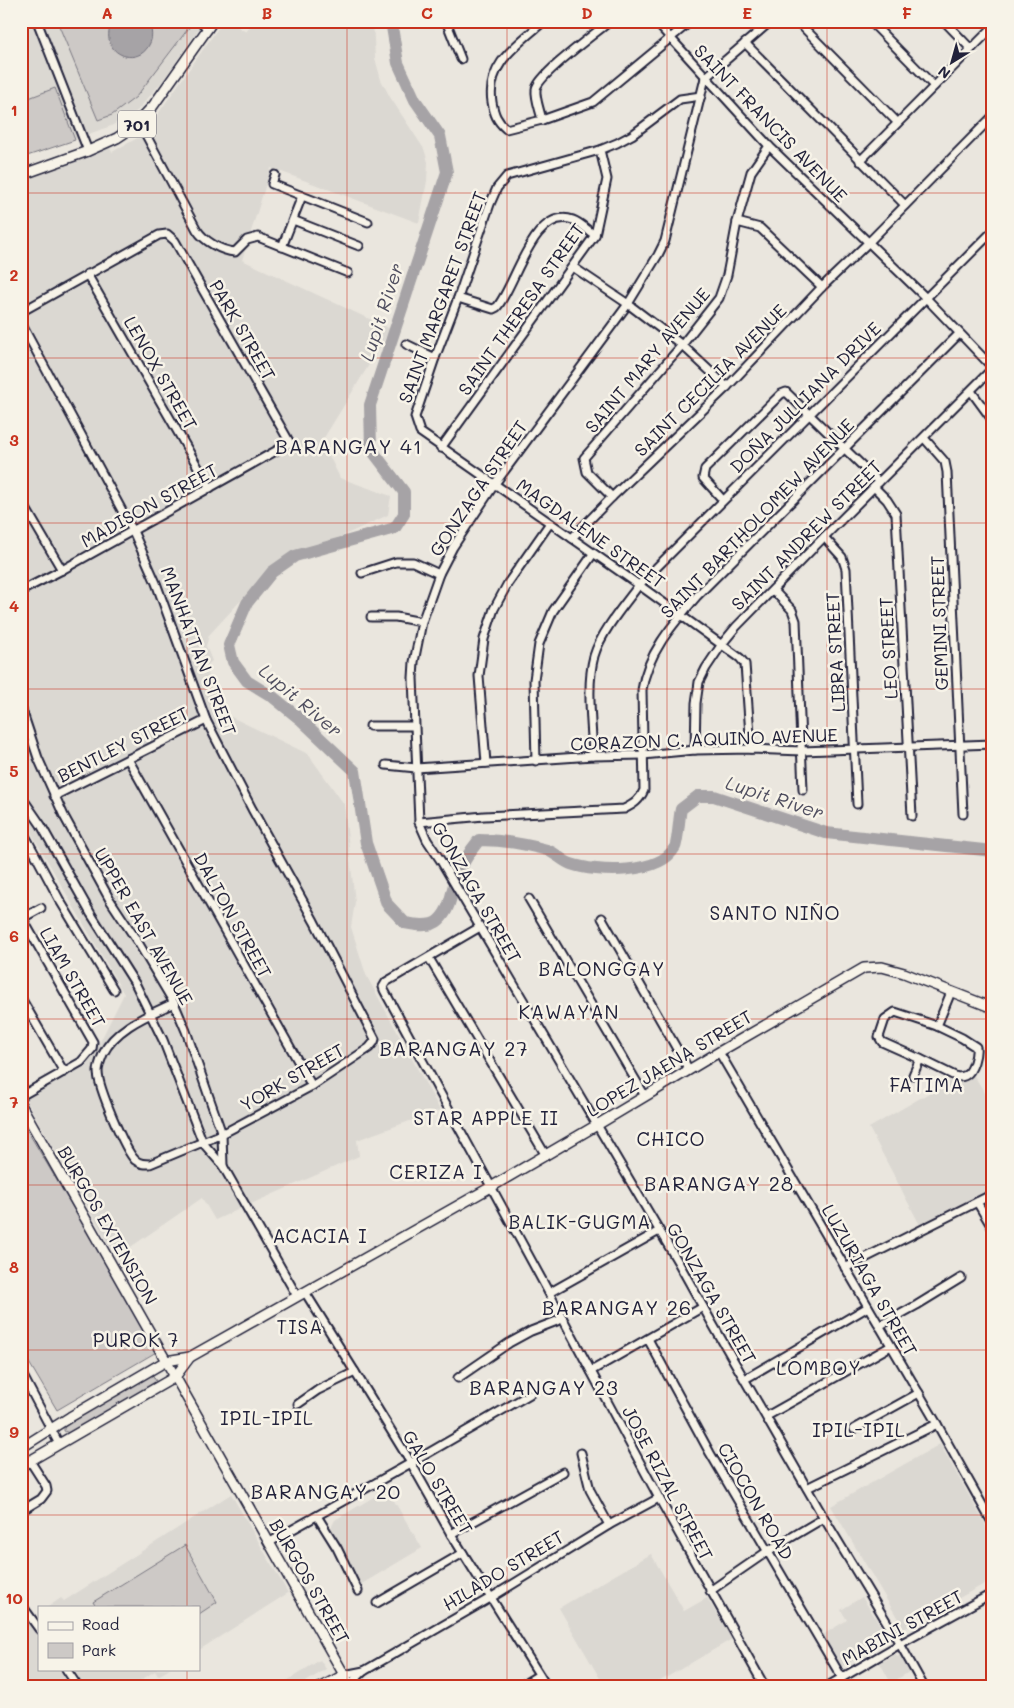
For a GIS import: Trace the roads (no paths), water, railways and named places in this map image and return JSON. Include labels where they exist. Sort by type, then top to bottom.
[{"type":"main road","name":"701","points":[[21,176],[88,151],[124,134],[139,122],[153,106],[211,25]]},
{"type":"main road","name":"LOPEZ JAENA STREET","points":[[21,1448],[166,1361],[190,1357],[491,1187],[864,968],[893,970],[993,1008]]},
{"type":"main road","name":"BURGOS EXTENSION","points":[[21,1106],[166,1361]]},
{"type":"main road","name":"LOPEZ JAENA STREET","points":[[21,1466],[175,1377],[190,1357]]},
{"type":"main road","name":"BURGOS STREET","points":[[166,1361],[270,1542],[349,1686]]},
{"type":"main road","name":"HILADO STREET","points":[[321,1687],[344,1675]]},
{"type":"street","points":[[37,21],[88,151]]},
{"type":"street","points":[[200,21],[211,25]]},
{"type":"street","points":[[446,21],[461,59]]},
{"type":"street","points":[[544,21],[522,39],[497,68],[490,91],[494,115],[506,129],[542,120],[594,102],[692,21]]},
{"type":"street","points":[[542,120],[536,96],[536,87],[545,74],[610,21]]},
{"type":"street","name":"SAINT FRANCIS AVENUE","points":[[655,21],[670,40],[769,146],[927,299],[993,368]]},
{"type":"street","points":[[706,78],[771,21]]},
{"type":"street","points":[[797,21],[897,122]]},
{"type":"street","points":[[870,21],[934,86]]},
{"type":"street","points":[[944,21],[971,49]]},
{"type":"street","points":[[860,160],[993,27]]},
{"type":"street","points":[[745,43],[905,205]]},
{"type":"street","name":"GONZAGA STREET","points":[[706,78],[665,241],[628,304],[494,485],[453,546],[439,574],[422,622],[414,662],[414,726],[419,822],[427,840],[678,1262],[824,1518],[924,1687]]},
{"type":"street","name":"SAINT MARGARET STREET","points":[[494,485],[420,432],[415,417],[434,358],[458,298],[497,188],[507,176],[617,144],[680,99],[701,96]]},
{"type":"street","name":"SAINT CECILIA AVENUE","points":[[572,538],[727,387],[822,287],[993,116]]},
{"type":"street","points":[[139,122],[203,238],[234,252],[247,240],[252,238],[262,239],[348,273]]},
{"type":"street","name":"SAINT MARY AVENUE","points":[[612,497],[588,472],[584,458],[682,344],[722,292],[751,172],[769,146]]},
{"type":"street","name":"SAINT THERESA STREET","points":[[441,448],[595,236],[607,179],[600,150]]},
{"type":"street","points":[[275,175],[272,184],[368,222]]},
{"type":"street","points":[[282,247],[302,196]]},
{"type":"street","points":[[458,298],[492,309],[497,307],[536,234],[551,222],[565,218],[574,220],[595,236]]},
{"type":"street","points":[[293,220],[359,246]]},
{"type":"street","points":[[738,222],[760,228],[822,287]]},
{"type":"street","name":"DOÑA JULLIANA DRIVE","points":[[592,756],[591,686],[595,654],[605,634],[639,585],[993,231]]},
{"type":"street","name":"PARK STREET","points":[[87,274],[159,235],[167,234],[175,241],[290,442]]},
{"type":"street","points":[[572,267],[628,304],[682,344],[727,387]]},
{"type":"street","points":[[21,312],[87,274]]},
{"type":"street","name":"LENOX STREET","points":[[87,274],[210,488]]},
{"type":"street","name":"MANHATTAN STREET","points":[[21,323],[133,531],[156,583],[206,720],[374,1035],[374,1042]]},
{"type":"street","name":"SAINT BARTHOLOMEW AVENUE","points":[[419,822],[484,816],[624,809],[635,803],[641,797],[644,780],[643,677],[672,625],[698,596],[959,334]]},
{"type":"street","points":[[406,344],[434,358]]},
{"type":"street","name":"SAINT ANDREW STREET","points":[[695,750],[696,703],[699,682],[722,644],[736,627],[876,484],[993,368]]},
{"type":"street","points":[[971,391],[993,421]]},
{"type":"street","name":"LEO STREET","points":[[723,500],[703,478],[705,469],[781,394],[786,392],[846,448],[876,484],[896,514],[912,816]]},
{"type":"street","name":"GEMINI STREET","points":[[924,438],[945,462],[947,472],[963,814]]},
{"type":"street","name":"MADISON STREET","points":[[21,591],[133,531],[290,442]]},
{"type":"street","name":"MAGDALENE STREET","points":[[494,485],[735,653],[745,664],[751,749]]},
{"type":"street","points":[[21,500],[62,570]]},
{"type":"street","points":[[486,763],[479,676],[484,639],[494,608],[508,582],[550,523]]},
{"type":"street","name":"LIBRA STREET","points":[[824,537],[842,557],[846,569],[858,804]]},
{"type":"street","points":[[536,760],[534,680],[539,644],[553,611],[593,554]]},
{"type":"street","points":[[362,573],[396,562],[413,562],[439,574]]},
{"type":"street","points":[[773,590],[792,610],[796,621],[803,790]]},
{"type":"street","points":[[371,617],[396,617],[422,622]]},
{"type":"street","name":"UPPER EAST AVENUE","points":[[21,707],[38,758],[76,841],[174,1003],[189,1039],[222,1134],[223,1166]]},
{"type":"street","name":"BENTLEY STREET","points":[[54,796],[206,720]]},
{"type":"street","points":[[370,726],[414,726]]},
{"type":"street","name":"CORAZON C. AQUINO AVENUE","points":[[386,765],[416,768],[592,756],[643,755],[695,750],[751,749],[802,751],[993,744]]},
{"type":"street","name":"DALTON STREET","points":[[128,759],[312,1086]]},
{"type":"street","name":"UPPER EAST AVENUE","points":[[21,796],[41,825],[86,906],[132,978],[151,1014],[163,1040],[202,1143],[223,1166],[301,1294]]},
{"type":"street","points":[[21,828],[59,899],[114,990]]},
{"type":"street","points":[[529,899],[645,1096]]},
{"type":"street","points":[[22,918],[41,908]]},
{"type":"street","name":"LIAM STREET","points":[[22,918],[93,1042],[92,1049],[86,1057],[64,1072]]},
{"type":"street","points":[[602,918],[689,1070]]},
{"type":"street","points":[[480,928],[429,958],[545,1154]]},
{"type":"street","name":"JOSE RIZAL STREET","points":[[429,958],[386,982],[383,987],[550,1293],[562,1319],[658,1498],[765,1687]]},
{"type":"street","points":[[937,1026],[951,992]]},
{"type":"street","points":[[21,998],[64,1072],[21,1096]]},
{"type":"street","points":[[151,1014],[174,1003]]},
{"type":"street","points":[[895,1012],[937,1026],[976,1047],[977,1052],[968,1074],[964,1077],[882,1042],[879,1038],[885,1019],[895,1012]]},
{"type":"street","name":"YORK STREET","points":[[151,1014],[125,1029],[110,1043],[104,1052],[98,1073],[100,1089],[104,1099],[132,1155],[143,1164],[150,1164],[222,1134],[312,1086],[370,1048],[374,1042]]},
{"type":"street","name":"LUZURIAGA STREET","points":[[719,1052],[937,1424],[993,1524]]},
{"type":"street","points":[[913,1075],[920,1059]]},
{"type":"street","points":[[845,1268],[993,1194]]},
{"type":"street","points":[[977,1202],[993,1228]]},
{"type":"street","points":[[550,1293],[659,1231]]},
{"type":"street","points":[[879,1326],[961,1278]]},
{"type":"street","name":"GALO STREET","points":[[301,1294],[355,1372],[411,1463],[451,1534],[547,1687]]},
{"type":"street","points":[[591,1371],[703,1307]]},
{"type":"street","points":[[745,1379],[868,1307]]},
{"type":"street","points":[[458,1378],[509,1343],[531,1331],[562,1319]]},
{"type":"street","name":"CIOCON ROAD","points":[[648,1339],[710,1453],[842,1678]]},
{"type":"street","points":[[767,1416],[891,1346]]},
{"type":"street","points":[[21,1372],[59,1444]]},
{"type":"street","points":[[298,1404],[318,1390],[355,1372]]},
{"type":"street","points":[[270,1542],[530,1394]]},
{"type":"street","points":[[854,1429],[919,1394]]},
{"type":"street","points":[[807,1488],[937,1424]]},
{"type":"street","points":[[580,1453],[590,1490],[609,1525]]},
{"type":"street","points":[[21,1511],[41,1499],[47,1491],[46,1486],[30,1460]]},
{"type":"street","points":[[451,1534],[563,1472]]},
{"type":"street","name":"HILADO STREET","points":[[344,1675],[364,1670],[492,1597],[609,1525],[658,1498]]},
{"type":"street","points":[[317,1516],[337,1548],[358,1591]]},
{"type":"street","points":[[710,1591],[768,1551],[824,1518]]},
{"type":"street","points":[[378,1603],[463,1553]]},
{"type":"street","name":"MABINI STREET","points":[[826,1687],[900,1644],[993,1594]]},
{"type":"street","points":[[23,1609],[38,1628]]},
{"type":"street","points":[[67,1670],[78,1687]]},
{"type":"street","name":"HILADO STREET","points":[[349,1686],[364,1670]]},
{"type":"street","points":[[519,1687],[539,1675]]},
{"type":"waterway","name":"Lupit River","points":[[391,21],[398,63],[415,100],[440,136],[447,172],[370,405],[371,449],[404,492],[404,514],[395,528],[295,556],[272,572],[247,603],[229,645],[233,662],[247,681],[273,697],[300,719],[355,771],[366,843],[387,904],[405,923],[423,925],[436,923],[449,904],[459,872],[479,840],[522,844],[539,848],[550,851],[571,864],[596,869],[627,869],[656,863],[667,856],[675,847],[681,809],[698,796],[714,796],[826,833],[993,851]]},
{"type":"district","name":"BARANGAY 41","points":[[349,446]]},
{"type":"district","name":"SANTO NIÑO","points":[[775,912]]},
{"type":"district","name":"BALONGGAY","points":[[602,968]]},
{"type":"district","name":"KAWAYAN","points":[[569,1011]]},
{"type":"district","name":"BARANGAY 27","points":[[454,1048]]},
{"type":"district","name":"FATIMA","points":[[927,1084]]},
{"type":"district","name":"STAR APPLE II","points":[[486,1117]]},
{"type":"district","name":"CHICO","points":[[671,1138]]},
{"type":"district","name":"CERIZA I","points":[[436,1171]]},
{"type":"district","name":"BARANGAY 28","points":[[719,1183]]},
{"type":"district","name":"BALIK-GUGMA","points":[[580,1221]]},
{"type":"district","name":"ACACIA I","points":[[320,1235]]},
{"type":"district","name":"BARANGAY 26","points":[[617,1307]]},
{"type":"district","name":"TISA","points":[[300,1326]]},
{"type":"district","name":"PUROK 7","points":[[136,1339]]},
{"type":"district","name":"LOMBOY","points":[[819,1367]]},
{"type":"district","name":"BARANGAY 23","points":[[544,1387]]},
{"type":"district","name":"IPIL-IPIL","points":[[267,1417]]},
{"type":"district","name":"IPIL-IPIL","points":[[859,1429]]},
{"type":"district","name":"BARANGAY 20","points":[[326,1491]]}]
